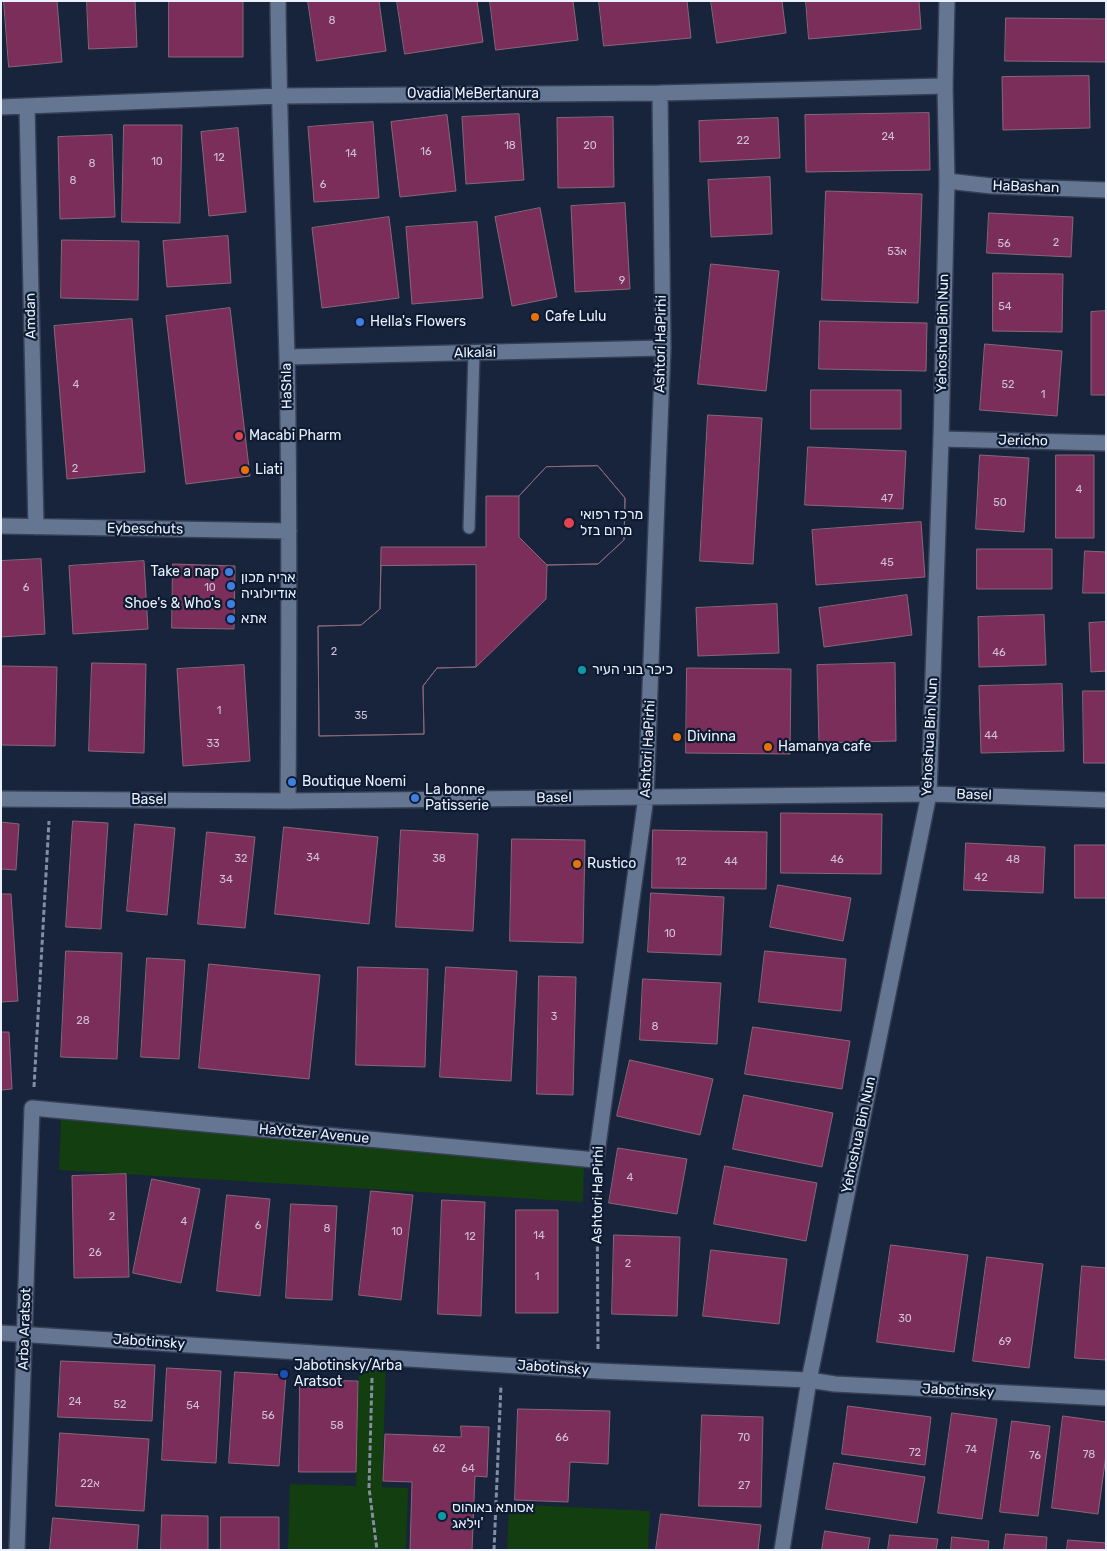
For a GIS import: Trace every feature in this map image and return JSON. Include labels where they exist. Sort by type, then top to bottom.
[{"type":"street","name":"HaShla","points":[[278,1],[290,532],[288,801]]},
{"type":"street","name":"Yehoshua Bin Nun","points":[[782,1550],[809,1380],[929,794],[941,440],[947,181],[946,1]]},
{"type":"street","name":"Ovadia MeBertanura","points":[[1,107],[279,96],[660,93],[945,86]]},
{"type":"street","name":"Ashtori HaPirhi","points":[[596,1160],[646,797],[663,348],[660,93]]},
{"type":"street","name":"Amdan","points":[[27,106],[36,527]]},
{"type":"street","name":"HaBashan","points":[[947,181],[992,186],[1106,190]]},
{"type":"street","name":"Alkalai","points":[[287,357],[663,348]]},
{"type":"street","name":"Jericho","points":[[941,440],[1106,443]]},
{"type":"street","name":"Eybeschuts","points":[[1,526],[290,532]]},
{"type":"street","name":"Basel","points":[[1,799],[288,801],[929,794],[1106,800]]},
{"type":"street","name":"HaYotzer Avenue","points":[[32,1108],[596,1160]]},
{"type":"street","name":"Arba Aratsot","points":[[16,1550],[32,1108]]},
{"type":"street","name":"Jabotinsky","points":[[1,1333],[598,1371],[809,1380],[835,1384],[1106,1398]]},
{"type":"lane","points":[[469,528],[474,352]]},
{"type":"path","points":[[32,1108],[50,799]]},
{"type":"path","name":"Ashtori HaPirhi","points":[[596,1160],[598,1371]]},
{"type":"path","points":[[373,1356],[369,1488],[377,1550]]},
{"type":"path","points":[[494,1550],[502,1365]]},
{"type":"green space","points":[[61,1119],[584,1166],[583,1202],[59,1170]]},
{"type":"green space","points":[[359,1363],[386,1364],[382,1487],[408,1488],[406,1550],[288,1550],[290,1484],[356,1486]]},
{"type":"green space","points":[[509,1504],[650,1511],[648,1550],[507,1550]]},
{"type":"building","points":[[4,1],[57,1],[62,62],[9,67]]},
{"type":"building","points":[[87,1],[135,1],[137,47],[89,49]]},
{"type":"building","points":[[169,1],[243,1],[243,57],[169,57]]},
{"type":"building","points":[[308,1],[379,1],[386,51],[317,61]]},
{"type":"building","points":[[397,1],[477,1],[483,42],[405,54]]},
{"type":"building","points":[[490,1],[573,1],[578,40],[496,50]]},
{"type":"building","points":[[599,1],[687,1],[691,38],[604,46]]},
{"type":"building","points":[[711,1],[782,1],[786,33],[717,43]]},
{"type":"building","points":[[806,1],[919,1],[921,29],[809,39]]},
{"type":"building","points":[[1006,18],[1106,19],[1106,62],[1005,61]]},
{"type":"building","points":[[1089,76],[1090,128],[1003,130],[1002,77]]},
{"type":"building","points":[[929,113],[930,170],[806,172],[805,115]]},
{"type":"building","points":[[519,114],[524,180],[466,184],[462,117]]},
{"type":"building","points":[[447,115],[456,191],[400,197],[391,122]]},
{"type":"building","points":[[613,117],[614,187],[558,188],[557,118]]},
{"type":"building","points":[[778,118],[780,158],[700,162],[699,121]]},
{"type":"building","points":[[373,122],[379,198],[314,202],[308,127]]},
{"type":"building","points":[[124,125],[182,125],[180,223],[122,222]]},
{"type":"building","points":[[238,128],[246,212],[209,216],[201,132]]},
{"type":"building","points":[[112,135],[115,217],[60,219],[58,137]]},
{"type":"building","points":[[770,177],[772,234],[711,237],[708,180]]},
{"type":"building","points":[[826,191],[922,194],[918,303],[822,300]]},
{"type":"building","points":[[625,203],[630,289],[575,292],[571,206]]},
{"type":"building","points":[[540,208],[557,297],[512,306],[495,217]]},
{"type":"building","points":[[989,213],[1073,217],[1071,257],[987,253]]},
{"type":"building","points":[[389,217],[399,298],[322,308],[312,228]]},
{"type":"building","points":[[477,222],[483,298],[412,304],[406,227]]},
{"type":"building","points":[[228,236],[231,283],[167,287],[163,241]]},
{"type":"building","points":[[62,240],[139,241],[138,300],[61,298]]},
{"type":"building","points":[[711,264],[779,271],[766,391],[698,384]]},
{"type":"building","points":[[993,273],[1063,274],[1062,332],[993,331]]},
{"type":"building","points":[[230,308],[250,476],[186,484],[166,316]]},
{"type":"building","points":[[1106,311],[1106,395],[1091,395],[1091,312]]},
{"type":"building","points":[[132,319],[145,472],[67,479],[54,326]]},
{"type":"building","points":[[820,321],[927,323],[926,371],[819,369]]},
{"type":"building","points":[[985,344],[1062,351],[1057,416],[980,410]]},
{"type":"building","points":[[811,390],[901,390],[901,429],[811,429]]},
{"type":"building","points":[[708,415],[762,418],[753,564],[700,561]]},
{"type":"building","points":[[808,447],[906,451],[903,509],[805,505]]},
{"type":"building","points":[[980,455],[1029,458],[1024,532],[976,529]]},
{"type":"building","points":[[1056,455],[1094,455],[1094,538],[1056,538]]},
{"type":"building","points":[[598,466],[625,498],[624,540],[598,564],[547,565],[546,599],[476,667],[437,668],[423,686],[424,734],[319,736],[318,626],[361,625],[380,609],[381,547],[486,547],[486,496],[519,496],[546,467]]},
{"type":"building","points":[[598,466],[625,498],[624,540],[598,564],[547,565],[519,537],[519,496],[546,467]]},
{"type":"building","points":[[921,522],[925,577],[816,585],[812,530]]},
{"type":"building","points":[[977,549],[1052,549],[1052,589],[977,589]]},
{"type":"building","points":[[1085,551],[1106,552],[1106,593],[1083,593]]},
{"type":"building","points":[[41,559],[45,634],[1,637],[1,561]]},
{"type":"building","points":[[144,561],[148,629],[73,634],[69,566]]},
{"type":"building","points":[[173,564],[235,566],[234,629],[172,628]]},
{"type":"building","points":[[476,565],[476,667],[437,668],[423,686],[424,734],[319,736],[318,626],[361,625],[380,609],[381,566]]},
{"type":"building","points":[[907,595],[912,635],[824,647],[819,608]]},
{"type":"building","points":[[777,604],[779,653],[698,656],[696,608]]},
{"type":"building","points":[[1044,615],[1046,665],[979,667],[978,617]]},
{"type":"building","points":[[1106,622],[1106,671],[1091,672],[1089,623]]},
{"type":"building","points":[[92,663],[146,664],[144,753],[89,751]]},
{"type":"building","points":[[895,663],[896,741],[819,743],[817,665]]},
{"type":"building","points":[[244,665],[250,761],[183,766],[177,669]]},
{"type":"building","points":[[1,666],[57,667],[55,746],[1,745]]},
{"type":"building","points":[[687,668],[791,669],[790,754],[686,753]]},
{"type":"building","points":[[1062,684],[1064,751],[981,753],[979,686]]},
{"type":"building","points":[[1083,691],[1106,691],[1106,763],[1084,763]]},
{"type":"building","points":[[781,813],[882,814],[881,874],[781,873]]},
{"type":"building","points":[[73,821],[108,823],[101,929],[66,927]]},
{"type":"building","points":[[1,822],[19,824],[16,870],[1,869]]},
{"type":"building","points":[[135,824],[175,828],[167,915],[127,911]]},
{"type":"building","points":[[284,827],[378,837],[369,924],[275,914]]},
{"type":"building","points":[[401,830],[478,834],[473,931],[396,927]]},
{"type":"building","points":[[653,830],[767,832],[766,889],[652,888]]},
{"type":"building","points":[[207,832],[255,837],[245,928],[198,924]]},
{"type":"building","points":[[512,839],[585,840],[583,943],[510,941]]},
{"type":"building","points":[[966,843],[1045,847],[1043,893],[964,890]]},
{"type":"building","points":[[1075,845],[1106,845],[1106,898],[1075,898]]},
{"type":"building","points":[[778,885],[851,898],[843,941],[770,927]]},
{"type":"building","points":[[651,893],[724,897],[721,955],[648,952]]},
{"type":"building","points":[[1,894],[11,894],[18,1001],[1,1002]]},
{"type":"building","points":[[66,951],[122,953],[117,1059],[61,1057]]},
{"type":"building","points":[[765,951],[846,959],[841,1011],[759,1002]]},
{"type":"building","points":[[147,958],[185,960],[179,1059],[141,1057]]},
{"type":"building","points":[[209,964],[320,975],[309,1079],[199,1068]]},
{"type":"building","points":[[358,967],[428,969],[425,1067],[356,1065]]},
{"type":"building","points":[[446,967],[517,971],[511,1081],[440,1077]]},
{"type":"building","points":[[539,976],[576,977],[573,1095],[537,1094]]},
{"type":"building","points":[[643,979],[721,983],[717,1044],[640,1040]]},
{"type":"building","points":[[753,1027],[850,1041],[842,1089],[745,1074]]},
{"type":"building","points":[[1,1032],[9,1032],[12,1089],[1,1090]]},
{"type":"building","points":[[630,1060],[713,1079],[700,1135],[617,1116]]},
{"type":"building","points":[[744,1095],[833,1113],[822,1167],[733,1149]]},
{"type":"building","points":[[618,1148],[687,1159],[677,1214],[609,1203]]},
{"type":"building","points":[[725,1166],[817,1183],[806,1241],[714,1224]]},
{"type":"building","points":[[126,1174],[129,1277],[74,1278],[72,1176]]},
{"type":"building","points":[[152,1179],[200,1189],[181,1283],[133,1273]]},
{"type":"building","points":[[371,1191],[413,1195],[401,1300],[359,1295]]},
{"type":"building","points":[[227,1195],[270,1199],[260,1296],[217,1291]]},
{"type":"building","points":[[442,1200],[485,1202],[481,1316],[438,1314]]},
{"type":"building","points":[[291,1204],[337,1206],[332,1300],[286,1298]]},
{"type":"building","points":[[516,1210],[558,1210],[558,1313],[516,1313]]},
{"type":"building","points":[[614,1235],[680,1237],[677,1316],[612,1314]]},
{"type":"building","points":[[891,1245],[968,1255],[954,1352],[877,1342]]},
{"type":"building","points":[[711,1250],[787,1259],[779,1324],[703,1316]]},
{"type":"building","points":[[987,1257],[1043,1264],[1029,1368],[973,1361]]},
{"type":"building","points":[[1082,1266],[1106,1268],[1106,1360],[1075,1358]]},
{"type":"building","points":[[61,1361],[155,1365],[152,1421],[58,1417]]},
{"type":"building","points":[[167,1368],[221,1371],[216,1463],[162,1460]]},
{"type":"building","points":[[235,1372],[286,1375],[279,1466],[229,1463]]},
{"type":"building","points":[[300,1380],[358,1381],[356,1472],[299,1472]]},
{"type":"building","points":[[848,1406],[931,1417],[925,1465],[842,1454]]},
{"type":"building","name":"אסותא באוהוס וילאג'","points":[[518,1409],[610,1411],[608,1464],[570,1462],[568,1502],[515,1500]]},
{"type":"building","points":[[952,1413],[997,1419],[982,1519],[938,1513]]},
{"type":"building","points":[[702,1415],[763,1417],[761,1507],[699,1506]]},
{"type":"building","points":[[1063,1416],[1106,1422],[1106,1455],[1098,1514],[1052,1508]]},
{"type":"building","points":[[1012,1421],[1050,1426],[1038,1516],[1000,1512]]},
{"type":"building","name":"אסותא באוהוס וילאג'","points":[[461,1426],[489,1427],[487,1477],[475,1476],[472,1550],[410,1550],[412,1482],[383,1481],[385,1434],[461,1437]]},
{"type":"building","points":[[60,1433],[149,1439],[144,1511],[56,1506]]},
{"type":"building","points":[[834,1463],[925,1477],[917,1523],[826,1509]]},
{"type":"building","points":[[661,1514],[761,1525],[758,1550],[656,1550]]},
{"type":"building","points":[[162,1515],[208,1516],[208,1550],[161,1550]]},
{"type":"building","points":[[221,1517],[279,1517],[279,1550],[221,1550]]},
{"type":"building","points":[[53,1518],[139,1525],[137,1550],[50,1550]]},
{"type":"building","points":[[825,1531],[870,1538],[868,1550],[822,1550]]},
{"type":"building","points":[[1006,1534],[1047,1537],[1046,1550],[1004,1550]]},
{"type":"building","points":[[890,1535],[938,1539],[936,1550],[888,1550]]},
{"type":"building","points":[[952,1537],[989,1541],[988,1550],[951,1550]]},
{"type":"building","points":[[1068,1540],[1106,1543],[1106,1550],[1067,1550]]},
{"type":"place","name":"Cafe Lulu","points":[[535,317]]},
{"type":"place","name":"Hella's Flowers","points":[[360,322]]},
{"type":"place","name":"Macabi Pharm","points":[[239,436]]},
{"type":"place","name":"Liati","points":[[245,470]]},
{"type":"place","name":"מרכז רפואי מרום בזל","points":[[569,523]]},
{"type":"place","name":"Take a nap","points":[[229,572]]},
{"type":"place","name":"אריה מכון אודיולוגיה","points":[[231,586]]},
{"type":"place","name":"Shoe's & Who's","points":[[231,604]]},
{"type":"place","name":"אתא","points":[[231,619]]},
{"type":"place","name":"כיכר בוני העיר","points":[[582,670]]},
{"type":"place","name":"Divinna","points":[[677,737]]},
{"type":"place","name":"Hamanya cafe","points":[[768,747]]},
{"type":"place","name":"Boutique Noemi","points":[[292,782]]},
{"type":"place","name":"La bonne Patisserie","points":[[415,798]]},
{"type":"place","name":"Rustico","points":[[577,864]]},
{"type":"place","name":"Jabotinsky/Arba Aratsot","points":[[284,1374]]},
{"type":"place","name":"אסותא באוהוס וילאג'","points":[[442,1516]]}]
